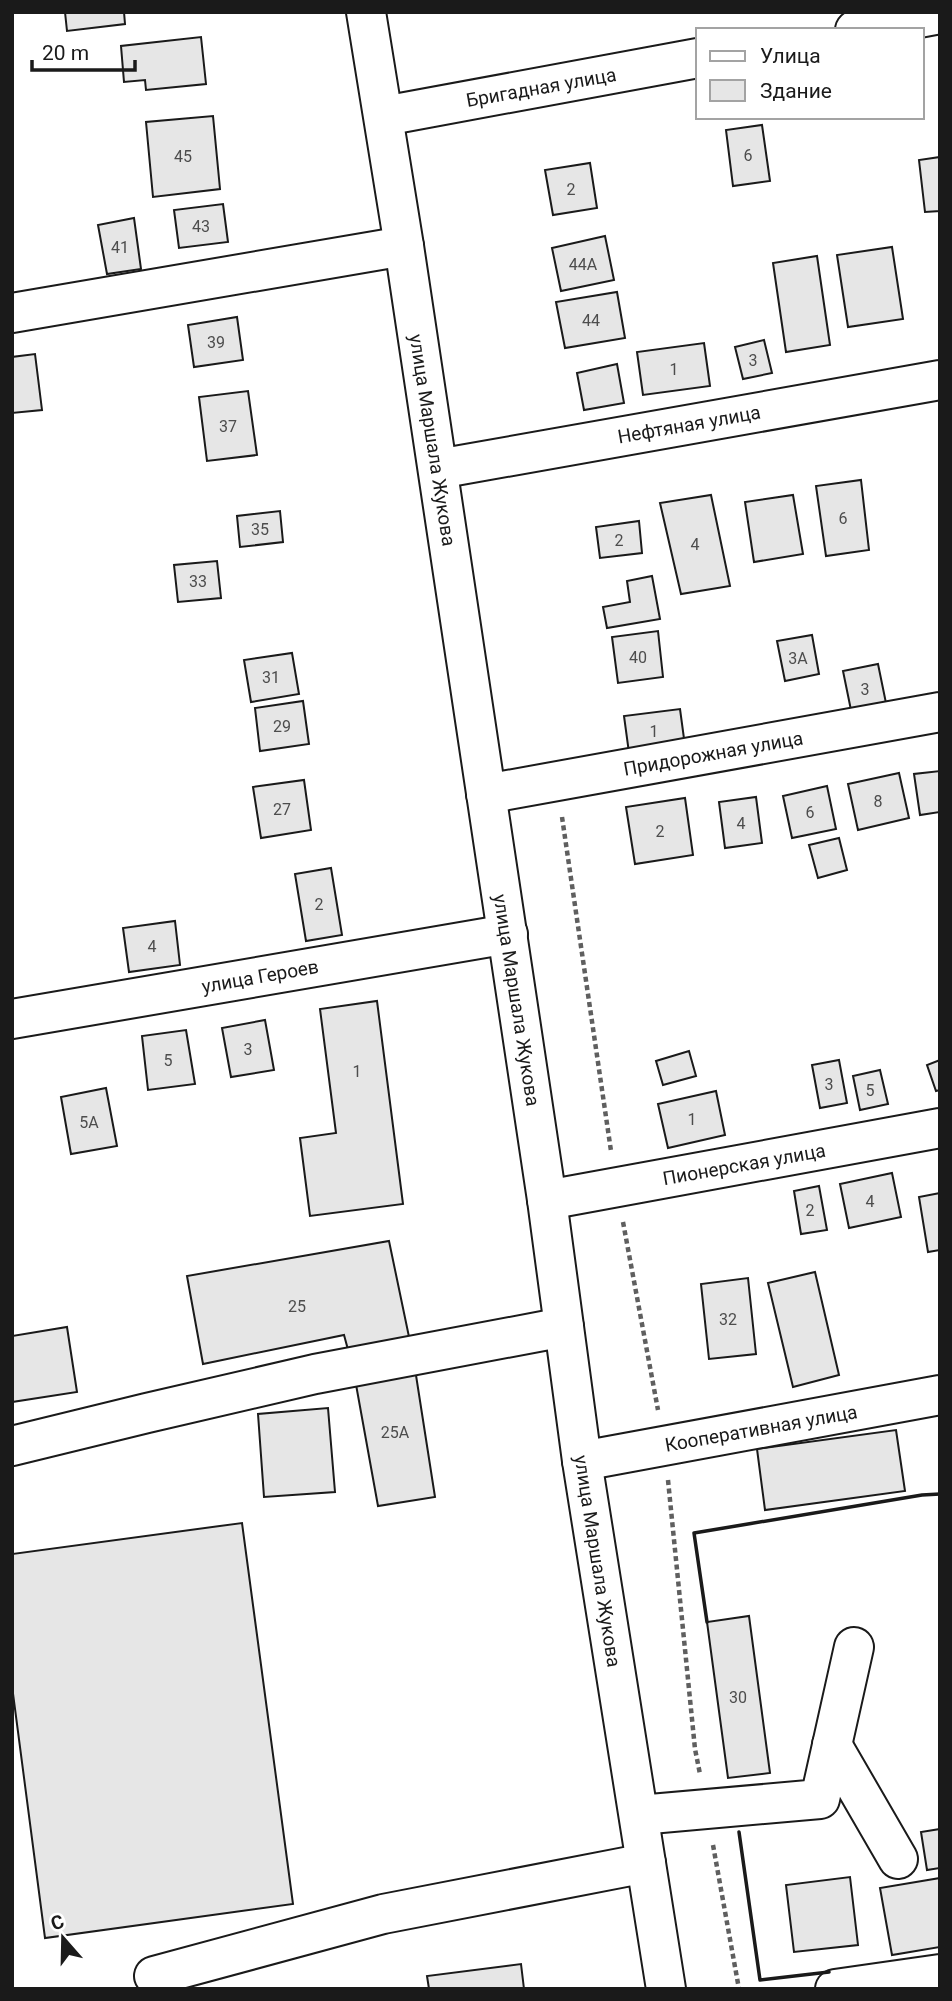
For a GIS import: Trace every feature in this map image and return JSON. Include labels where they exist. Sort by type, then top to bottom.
[{"type":"street","name":"улица Маршала Жукова","points":[[366,12],[508,934],[582,1461],[666,1989]]},
{"type":"street","points":[[866,28],[940,14]]},
{"type":"street","name":"Бригадная улица","points":[[384,116],[696,58]]},
{"type":"street","points":[[12,313],[404,246]]},
{"type":"street","name":"Нефтяная улица","points":[[438,469],[940,380]]},
{"type":"street","name":"Придорожная улица","points":[[486,794],[940,712]]},
{"type":"street","name":"улица Героев","points":[[12,1018],[508,934]]},
{"type":"street","name":"Пионерская улица","points":[[547,1200],[940,1128]]},
{"type":"street","points":[[12,1446],[315,1374],[564,1327]]},
{"type":"street","name":"Кооперативная улица","points":[[582,1461],[940,1395]]},
{"type":"street","points":[[639,1815],[820,1799],[854,1647]]},
{"type":"street","points":[[832,1745],[898,1859]]},
{"type":"street","points":[[153,1976],[383,1914],[646,1863]]},
{"type":"street","points":[[835,1989],[940,1974]]},
{"type":"path","points":[[557,781],[617,1188],[664,1446],[695,1749],[739,1989]]},
{"type":"building","points":[[65,12],[124,12],[125,24],[67,31]]},
{"type":"building","points":[[201,37],[206,84],[146,90],[145,80],[124,82],[121,46]]},
{"type":"building","points":[[213,116],[220,189],[153,197],[146,122]]},
{"type":"building","points":[[762,125],[770,181],[733,186],[726,130]]},
{"type":"building","points":[[940,157],[940,211],[925,212],[919,160]]},
{"type":"building","points":[[590,163],[597,208],[553,215],[545,170]]},
{"type":"building","points":[[223,204],[228,242],[179,248],[174,210]]},
{"type":"building","points":[[134,218],[141,269],[107,274],[98,225]]},
{"type":"building","points":[[605,236],[614,280],[561,291],[552,248]]},
{"type":"building","points":[[892,247],[903,319],[848,327],[837,255]]},
{"type":"building","points":[[817,256],[830,345],[786,352],[773,263]]},
{"type":"building","points":[[617,292],[625,338],[565,348],[556,302]]},
{"type":"building","points":[[237,317],[243,360],[194,367],[188,325]]},
{"type":"building","points":[[764,340],[772,373],[743,379],[735,347]]},
{"type":"building","points":[[704,343],[710,386],[643,395],[637,352]]},
{"type":"building","points":[[35,354],[42,410],[12,413],[12,357]]},
{"type":"building","points":[[617,364],[624,403],[584,410],[577,373]]},
{"type":"building","points":[[248,391],[257,455],[207,461],[199,397]]},
{"type":"building","points":[[861,480],[869,550],[826,556],[816,486]]},
{"type":"building","points":[[711,495],[730,586],[681,594],[660,503]]},
{"type":"building","points":[[793,495],[803,554],[754,562],[745,502]]},
{"type":"building","points":[[280,511],[283,542],[240,547],[237,516]]},
{"type":"building","points":[[639,521],[642,553],[600,558],[596,527]]},
{"type":"building","points":[[217,561],[221,598],[178,602],[174,565]]},
{"type":"building","points":[[652,576],[660,619],[607,628],[603,607],[630,602],[627,581]]},
{"type":"building","points":[[658,631],[663,677],[618,683],[612,637]]},
{"type":"building","points":[[812,635],[819,674],[785,681],[777,641]]},
{"type":"building","points":[[292,653],[299,694],[251,702],[244,660]]},
{"type":"building","points":[[878,664],[887,708],[852,715],[843,671]]},
{"type":"building","points":[[303,701],[309,744],[260,751],[255,708]]},
{"type":"building","points":[[680,709],[685,746],[629,753],[624,716]]},
{"type":"building","points":[[940,771],[940,812],[920,815],[914,774]]},
{"type":"building","points":[[899,773],[909,818],[858,830],[848,784]]},
{"type":"building","points":[[304,780],[311,830],[261,838],[253,787]]},
{"type":"building","points":[[827,786],[836,829],[792,838],[783,796]]},
{"type":"building","points":[[756,797],[762,843],[725,848],[719,802]]},
{"type":"building","points":[[685,798],[693,855],[635,864],[626,807]]},
{"type":"building","points":[[839,838],[847,870],[818,878],[809,845]]},
{"type":"building","points":[[331,868],[342,935],[306,941],[295,874]]},
{"type":"building","points":[[175,921],[180,965],[129,972],[123,928]]},
{"type":"building","points":[[377,1001],[403,1204],[310,1216],[300,1138],[336,1133],[320,1009]]},
{"type":"building","points":[[265,1020],[274,1070],[231,1077],[222,1028]]},
{"type":"building","points":[[186,1030],[195,1084],[148,1090],[142,1036]]},
{"type":"building","points":[[689,1051],[696,1076],[663,1085],[656,1061]]},
{"type":"building","points":[[839,1060],[847,1103],[820,1108],[812,1065]]},
{"type":"building","points":[[940,1060],[940,1090],[936,1091],[927,1065]]},
{"type":"building","points":[[880,1070],[888,1104],[860,1110],[853,1076]]},
{"type":"building","points":[[106,1088],[117,1146],[71,1154],[61,1097]]},
{"type":"building","points":[[716,1091],[725,1135],[668,1148],[658,1104]]},
{"type":"building","points":[[892,1173],[901,1217],[849,1228],[840,1184]]},
{"type":"building","points":[[819,1186],[827,1230],[801,1234],[794,1191]]},
{"type":"building","points":[[940,1193],[940,1250],[928,1252],[919,1197]]},
{"type":"building","points":[[389,1241],[413,1356],[353,1368],[344,1335],[203,1364],[187,1276]]},
{"type":"building","points":[[815,1272],[839,1375],[793,1387],[768,1283]]},
{"type":"building","points":[[748,1278],[756,1354],[709,1359],[701,1284]]},
{"type":"building","points":[[67,1327],[77,1392],[12,1402],[12,1336]]},
{"type":"building","points":[[413,1356],[435,1497],[378,1506],[353,1368]]},
{"type":"building","points":[[328,1408],[335,1492],[264,1497],[258,1414]]},
{"type":"building","points":[[896,1430],[905,1491],[765,1510],[757,1449]]},
{"type":"building","points":[[242,1523],[293,1904],[45,1938],[12,1686],[12,1554]]},
{"type":"building","points":[[749,1616],[770,1773],[728,1778],[707,1622]]},
{"type":"building","points":[[940,1829],[940,1868],[927,1870],[921,1832]]},
{"type":"building","points":[[850,1877],[858,1945],[794,1952],[786,1885]]},
{"type":"building","points":[[940,1878],[940,1947],[892,1955],[880,1888]]},
{"type":"building","points":[[521,1964],[524,1989],[429,1989],[427,1976]]},
{"type":"wall","points":[[707,1622],[694,1533],[940,1494]]},
{"type":"wall","points":[[739,1832],[760,1980],[829,1972]]}]
